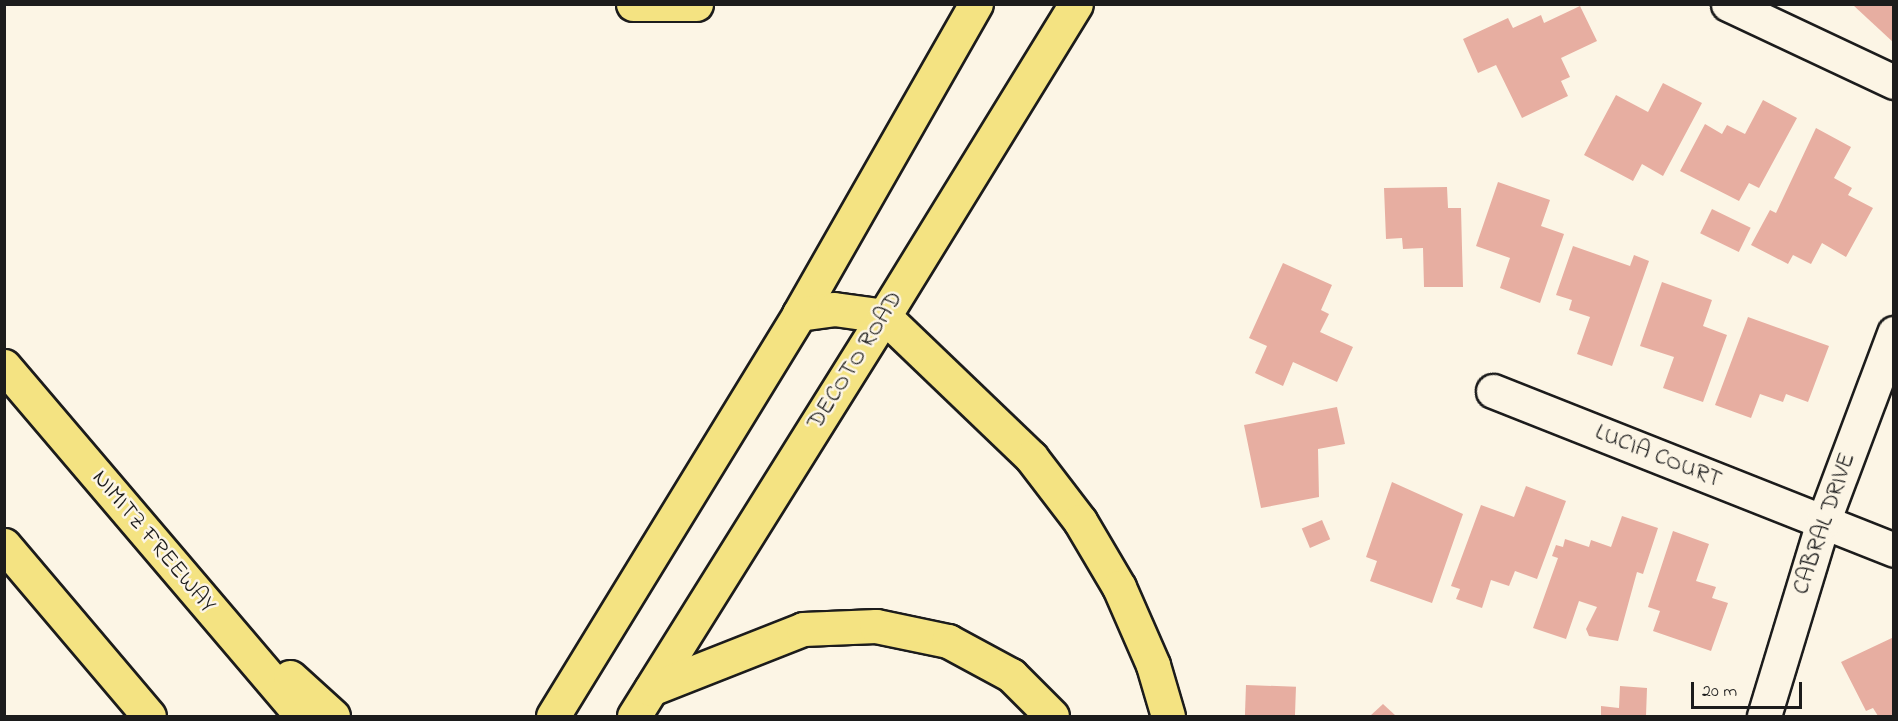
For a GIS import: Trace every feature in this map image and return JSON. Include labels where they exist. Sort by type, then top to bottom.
[{"type":"main road","points":[[633,4],[696,4]]},
{"type":"main road","points":[[553,717],[799,314],[976,4]]},
{"type":"main road","name":"DECOTO ROAD","points":[[634,717],[1076,4]]},
{"type":"main road","points":[[799,314],[842,309],[884,316],[976,399],[1031,457],[1080,521],[1119,587],[1153,665],[1168,717]]},
{"type":"main road","name":"NIMITZ FREEWAY","points":[[4,366],[302,717]]},
{"type":"main road","points":[[4,545],[149,717]]},
{"type":"main road","points":[[174,566],[333,717]]},
{"type":"main road","points":[[651,689],[803,629],[876,626],[948,641],[1011,675],[1052,717]]},
{"type":"street","points":[[1728,4],[1893,82]]},
{"type":"street","name":"CABRAL DRIVE","points":[[1764,717],[1823,522],[1893,333]]},
{"type":"street","name":"LUCIA COURT","points":[[1493,391],[1893,550]]},
{"type":"building","points":[[1853,5],[1894,5],[1894,43]]},
{"type":"building","points":[[1580,6],[1597,41],[1561,58],[1570,77],[1561,81],[1568,96],[1522,118],[1496,65],[1478,73],[1463,39],[1508,18],[1513,28],[1541,15],[1544,23]]},
{"type":"building","points":[[1663,83],[1702,103],[1663,176],[1642,164],[1633,181],[1584,155],[1616,95],[1648,112]]},
{"type":"building","points":[[1763,100],[1797,118],[1759,188],[1749,183],[1739,201],[1680,171],[1705,124],[1722,134],[1727,125],[1745,134]]},
{"type":"building","points":[[1816,128],[1851,147],[1834,178],[1852,188],[1848,195],[1873,208],[1846,257],[1822,243],[1811,264],[1793,255],[1788,264],[1751,245],[1770,210],[1776,213]]},
{"type":"building","points":[[1498,182],[1550,200],[1541,226],[1564,234],[1540,303],[1500,288],[1510,258],[1476,246]]},
{"type":"building","points":[[1447,187],[1448,208],[1461,208],[1463,287],[1424,287],[1423,248],[1403,249],[1402,238],[1386,239],[1384,188]]},
{"type":"building","points":[[1712,209],[1751,228],[1739,252],[1700,233]]},
{"type":"building","points":[[1573,246],[1630,266],[1634,255],[1649,261],[1612,366],[1577,354],[1590,317],[1569,310],[1572,300],[1556,295]]},
{"type":"building","points":[[1283,263],[1332,285],[1321,310],[1329,314],[1320,332],[1353,347],[1337,382],[1293,362],[1283,386],[1255,373],[1267,346],[1249,338]]},
{"type":"building","points":[[1662,282],[1712,300],[1703,326],[1727,335],[1703,402],[1663,388],[1674,357],[1640,346]]},
{"type":"building","points":[[1748,317],[1829,346],[1808,402],[1786,394],[1783,402],[1760,394],[1751,418],[1715,405]]},
{"type":"building","points":[[1337,407],[1345,444],[1318,449],[1319,497],[1261,508],[1244,425]]},
{"type":"building","points":[[1392,482],[1463,514],[1432,603],[1370,581],[1377,561],[1366,557]]},
{"type":"building","points":[[1526,486],[1566,501],[1537,579],[1515,571],[1509,586],[1491,580],[1482,608],[1456,599],[1460,589],[1451,586],[1481,505],[1514,517]]},
{"type":"building","points":[[1622,516],[1658,528],[1643,574],[1637,572],[1618,641],[1589,636],[1586,629],[1597,607],[1579,601],[1566,639],[1533,628],[1558,558],[1552,556],[1556,545],[1563,547],[1565,539],[1589,547],[1591,540],[1611,547]]},
{"type":"building","points":[[1322,520],[1330,539],[1310,548],[1302,529]]},
{"type":"building","points":[[1673,531],[1709,544],[1696,581],[1716,587],[1712,598],[1728,603],[1711,651],[1653,631],[1660,611],[1648,607]]},
{"type":"building","points":[[1894,637],[1894,716],[1878,716],[1873,708],[1866,711],[1841,662]]},
{"type":"building","points":[[1246,685],[1296,687],[1295,716],[1245,716]]},
{"type":"building","points":[[1620,686],[1647,688],[1646,716],[1601,716],[1601,706],[1619,708]]},
{"type":"building","points":[[1383,704],[1396,716],[1370,716]]}]
